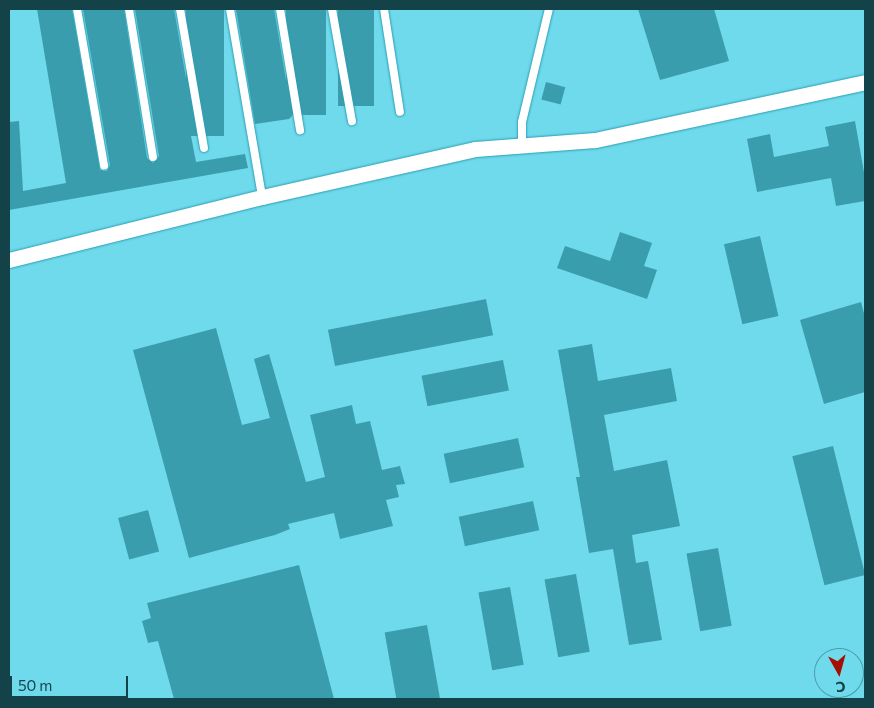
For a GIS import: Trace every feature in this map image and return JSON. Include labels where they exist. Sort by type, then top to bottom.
[{"type":"street","points":[[9,260],[262,197],[475,149],[595,140],[865,86]]},
{"type":"lane","points":[[77,9],[104,166]]},
{"type":"lane","points":[[129,9],[153,157]]},
{"type":"lane","points":[[180,9],[204,148]]},
{"type":"lane","points":[[230,9],[262,197]]},
{"type":"lane","points":[[280,9],[300,130]]},
{"type":"lane","points":[[332,9],[352,121]]},
{"type":"lane","points":[[384,9],[400,112]]},
{"type":"lane","points":[[522,146],[522,122],[549,9]]},
{"type":"building","points":[[37,9],[72,9],[100,170],[107,171],[110,165],[83,9],[124,9],[147,158],[153,163],[159,156],[135,9],[174,9],[196,136],[191,136],[196,162],[245,154],[248,168],[9,210],[9,122],[19,121],[23,191],[66,183]]},
{"type":"building","points":[[186,9],[224,9],[224,136],[186,136]]},
{"type":"building","points":[[236,9],[274,9],[292,116],[289,119],[255,124]]},
{"type":"building","points":[[286,9],[326,9],[326,115],[286,115]]},
{"type":"building","points":[[338,9],[374,9],[374,106],[338,106]]},
{"type":"building","points":[[638,9],[714,9],[729,61],[660,80]]},
{"type":"building","points":[[546,82],[565,87],[561,105],[541,99]]},
{"type":"building","points":[[855,121],[865,178],[865,201],[836,206],[831,178],[757,192],[747,139],[770,134],[774,157],[829,146],[825,127]]},
{"type":"building","points":[[620,232],[652,243],[644,266],[657,270],[647,299],[557,268],[565,246],[610,261]]},
{"type":"building","points":[[760,236],[778,316],[742,324],[724,244]]},
{"type":"building","points":[[486,299],[493,335],[335,366],[328,330]]},
{"type":"building","points":[[861,302],[865,317],[865,392],[824,404],[800,320]]},
{"type":"building","points":[[216,328],[242,425],[270,418],[254,359],[269,354],[306,482],[325,477],[310,415],[352,405],[356,424],[370,421],[382,470],[400,466],[405,484],[396,485],[399,497],[386,500],[393,526],[340,539],[334,513],[288,524],[290,529],[275,535],[189,558],[133,350]]},
{"type":"building","points":[[592,344],[598,381],[671,368],[677,401],[604,415],[614,471],[667,460],[680,526],[632,535],[636,563],[648,561],[662,640],[629,645],[613,549],[589,553],[576,477],[580,477],[558,350]]},
{"type":"building","points":[[503,360],[509,390],[427,406],[422,376]]},
{"type":"building","points":[[518,438],[524,467],[450,483],[444,454]]},
{"type":"building","points":[[833,446],[865,575],[824,585],[792,456]]},
{"type":"building","points":[[533,501],[539,530],[465,546],[459,517]]},
{"type":"building","points":[[148,510],[159,552],[129,560],[118,518]]},
{"type":"building","points":[[718,548],[732,626],[700,631],[686,554]]},
{"type":"building","points":[[299,565],[334,699],[174,699],[158,641],[148,643],[142,621],[151,618],[147,603]]},
{"type":"building","points":[[576,574],[590,652],[558,657],[544,580]]},
{"type":"building","points":[[510,587],[524,665],[492,670],[478,593]]},
{"type":"building","points":[[427,625],[440,699],[396,699],[385,632]]}]
